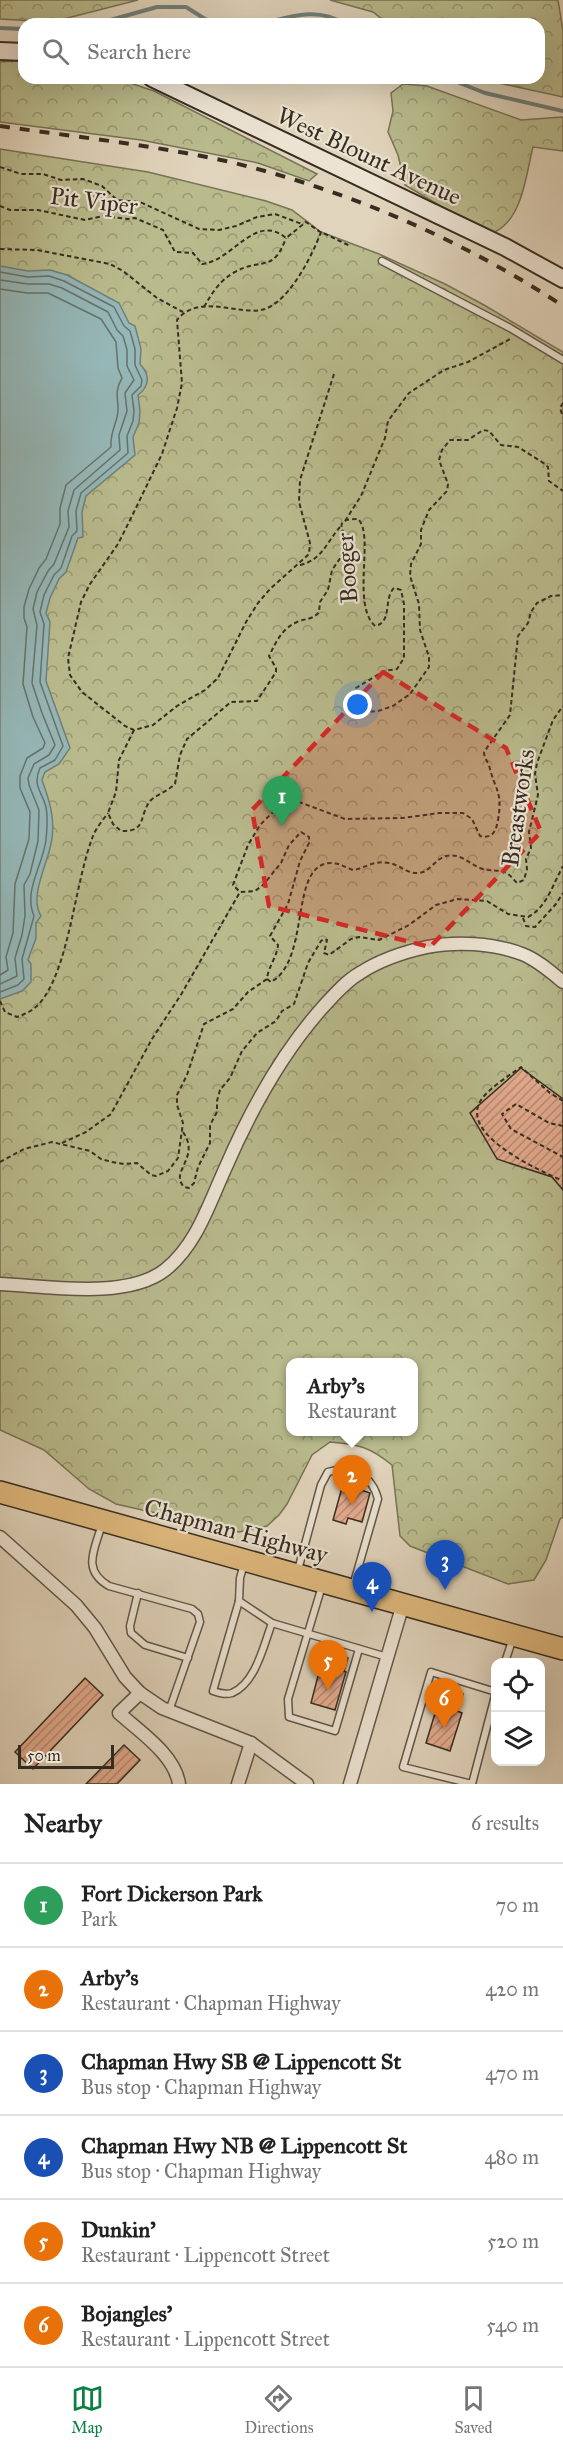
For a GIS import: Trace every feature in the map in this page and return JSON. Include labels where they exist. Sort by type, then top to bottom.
[{"type":"highway","name":"Chapman Highway","points":[[0,1492],[563,1648]]},
{"type":"street","points":[[0,51],[18,52]]},
{"type":"street","name":"West Blount Avenue","points":[[164,84],[495,243],[563,279]]},
{"type":"street","points":[[0,1284],[116,1287],[142,1281],[164,1271],[183,1252],[196,1232],[244,1126],[289,1050],[336,994],[358,974],[384,959],[445,944],[483,945],[522,954],[563,982]]},
{"type":"street","points":[[0,1537],[76,1605],[95,1628],[125,1677],[140,1693],[169,1711],[250,1743],[307,1784]]},
{"type":"street","points":[[350,1784],[403,1604]]},
{"type":"street","points":[[140,1693],[119,1713],[165,1756],[178,1774],[179,1784]]},
{"type":"street","points":[[238,1784],[250,1743]]},
{"type":"lane","points":[[382,261],[519,333],[563,360]]},
{"type":"lane","points":[[297,1574],[321,1485],[328,1472],[346,1470],[367,1477],[375,1486],[378,1498],[352,1589]]},
{"type":"lane","points":[[104,1521],[91,1560],[92,1570],[100,1580],[110,1586],[192,1609],[198,1614],[200,1623],[169,1711]]},
{"type":"lane","points":[[246,1560],[240,1578],[239,1601],[213,1691],[225,1694],[242,1686],[250,1676],[273,1623]]},
{"type":"lane","points":[[323,1581],[288,1699],[289,1717],[335,1731],[359,1649]]},
{"type":"lane","points":[[138,1593],[130,1626],[131,1633],[145,1645],[188,1658]]},
{"type":"lane","points":[[239,1601],[273,1623],[387,1658]]},
{"type":"lane","points":[[506,1658],[514,1635]]},
{"type":"lane","points":[[431,1672],[495,1692],[472,1784],[403,1767],[431,1672]]},
{"type":"path","points":[[0,167],[21,174],[43,174],[61,180],[82,179],[102,186],[117,200],[140,202],[199,229],[219,230],[257,217],[275,214],[302,224],[310,223],[321,232],[350,246]]},
{"type":"path","name":"Pit Viper","points":[[0,206],[10,210],[38,210],[85,220],[104,216],[135,218],[164,230],[175,252],[193,253],[202,264],[220,257],[249,236],[264,229],[276,231],[286,238]]},
{"type":"path","points":[[203,308],[219,284],[234,272],[273,261],[280,254],[286,238],[302,224]]},
{"type":"path","points":[[0,249],[37,250],[110,264],[123,271],[157,298],[183,312],[224,306],[262,310],[275,304],[284,296],[309,259],[321,232]]},
{"type":"path","points":[[134,730],[99,706],[74,683],[70,675],[68,658],[85,593],[125,531],[162,454],[177,408],[182,382],[177,320],[183,312]]},
{"type":"path","points":[[298,565],[308,563],[322,554],[361,496],[385,438],[388,421],[409,393],[444,370],[468,362],[519,333]]},
{"type":"path","points":[[0,1001],[5,1012],[17,1017],[33,1011],[44,998],[56,973],[93,833],[108,813],[116,792],[119,760],[134,730],[153,725],[177,706],[212,684],[222,673],[254,609],[270,589],[309,554],[311,548],[300,514],[300,480],[334,374]]},
{"type":"path","points":[[563,403],[560,408],[563,417]]},
{"type":"path","name":"Booger","points":[[344,522],[356,519],[362,524],[366,557],[362,578],[365,609],[369,620],[375,626],[384,621],[388,601],[394,588],[401,590],[404,602],[402,661],[396,669],[384,671],[370,678],[355,691],[354,697],[357,705],[367,712],[378,711],[393,706],[410,694],[429,667],[429,657],[420,630],[419,604],[410,574],[412,561],[421,544],[421,530],[429,510],[447,491],[448,484],[442,472],[439,456],[446,443],[453,439],[468,440],[483,430],[492,432],[501,444],[518,447],[545,464],[548,467],[549,481],[563,491]]},
{"type":"path","name":"Booger","points":[[108,813],[117,829],[126,831],[136,829],[153,799],[175,784],[180,755],[187,739],[231,702],[257,701],[276,672],[269,656],[278,637],[286,628],[298,621],[313,618],[320,612],[320,602],[328,590],[332,570],[341,557],[346,542],[341,526]]},
{"type":"path","points":[[0,1161],[41,1143],[52,1142],[90,1151],[101,1159],[112,1162],[137,1163],[151,1175],[156,1176],[168,1171],[178,1158],[183,1132],[177,1095],[187,1075],[204,1024],[233,1009],[248,992],[267,979],[268,972],[278,953],[278,945],[270,939],[270,936],[288,904],[300,861],[309,843],[307,834],[301,832],[289,844],[281,863],[255,891],[240,892],[233,885],[248,845],[269,814],[291,802],[299,802],[345,819],[403,818],[439,813],[463,813],[472,819],[480,836],[484,837],[494,833],[498,828],[501,801],[489,772],[489,764],[484,758],[484,752],[510,715],[518,636],[528,623],[537,603],[563,595]]},
{"type":"path","name":"Breastworks","points":[[267,979],[271,982],[276,979],[294,952],[304,894],[312,871],[318,865],[337,863],[353,870],[369,864],[386,862],[395,864],[406,872],[419,873],[441,858],[454,855],[463,857],[482,869],[506,873],[517,883],[524,880],[527,869],[526,859],[531,848],[529,832],[538,795],[535,774],[537,763],[555,716],[563,706]]},
{"type":"path","points":[[62,1143],[86,1132],[111,1114],[152,1039],[182,993],[240,892]]},
{"type":"path","points":[[523,918],[526,926],[535,927],[552,910],[563,892]]},
{"type":"path","points":[[563,1101],[550,1093],[521,1067],[482,1099],[477,1109],[480,1123],[496,1145],[519,1160],[563,1181]]},
{"type":"path","points":[[563,1126],[549,1123],[516,1104],[502,1114],[511,1129],[563,1157]]},
{"type":"highlighted area","points":[[383,672],[506,748],[541,832],[430,947],[269,906],[252,810]]},
{"type":"green space","points":[[0,0],[138,0],[68,18],[0,19]]},
{"type":"green space","points":[[330,0],[558,0],[563,31],[563,97],[503,84],[545,84],[545,18],[380,18],[373,12]]},
{"type":"green space","points":[[18,61],[18,84],[133,84],[154,91],[317,174],[309,181],[258,163],[141,140],[0,122],[0,62]]},
{"type":"green space","points":[[403,84],[427,86],[521,120],[563,117],[563,151],[533,147],[517,206],[512,217],[495,232],[442,207],[405,185],[398,155],[388,132],[393,111],[391,93]]},
{"type":"green space","points":[[0,149],[148,172],[266,201],[292,210],[321,232],[379,254],[445,284],[563,352],[563,1517],[560,1519],[546,1560],[534,1580],[508,1584],[410,1546],[400,1536],[392,1465],[363,1447],[330,1442],[312,1455],[279,1515],[267,1526],[239,1532],[116,1504],[89,1489],[44,1450],[0,1430]]},
{"type":"water","points":[[0,266],[28,271],[50,270],[67,275],[119,303],[129,323],[135,326],[141,349],[140,364],[146,372],[147,384],[138,395],[139,423],[133,437],[135,455],[86,496],[82,512],[83,537],[78,538],[66,572],[59,579],[46,613],[50,622],[46,681],[70,748],[59,764],[45,772],[42,780],[50,804],[53,827],[51,844],[38,890],[37,900],[41,916],[36,923],[36,938],[28,960],[31,964],[31,982],[22,991],[0,999]]},
{"type":"building","points":[[521,1068],[563,1099],[563,1190],[552,1177],[497,1159],[470,1113]]},
{"type":"building","points":[[343,1484],[370,1493],[362,1522],[348,1518],[346,1524],[333,1520]]},
{"type":"building","points":[[330,1653],[348,1658],[335,1710],[311,1703],[318,1676],[321,1677]]},
{"type":"building","points":[[85,1678],[103,1695],[33,1769],[15,1752]]},
{"type":"building","points":[[443,1687],[463,1694],[457,1711],[462,1713],[450,1751],[426,1743]]},
{"type":"building","points":[[124,1745],[140,1760],[117,1784],[86,1784]]},
{"type":"waterway","points":[[118,18],[157,7],[186,7],[203,18]]},
{"type":"waterway","points":[[285,18],[314,14],[332,18]]},
{"type":"waterway","points":[[0,28],[18,29]]},
{"type":"waterway","points":[[462,84],[485,93],[563,111]]},
{"type":"railway","points":[[0,126],[201,156],[317,187],[360,202],[445,239],[525,282],[563,306]]},
{"type":"place","name":"Fort Dickerson Park","points":[[282,826]]},
{"type":"place","name":"Arby's","points":[[352,1505]]},
{"type":"place","name":"Chapman Hwy SB @ Lippencott St","points":[[445,1590]]},
{"type":"place","name":"Chapman Hwy NB @ Lippencott St","points":[[372,1612]]},
{"type":"place","name":"Dunkin'","points":[[328,1690]]},
{"type":"place","name":"Bojangles'","points":[[444,1728]]}]
